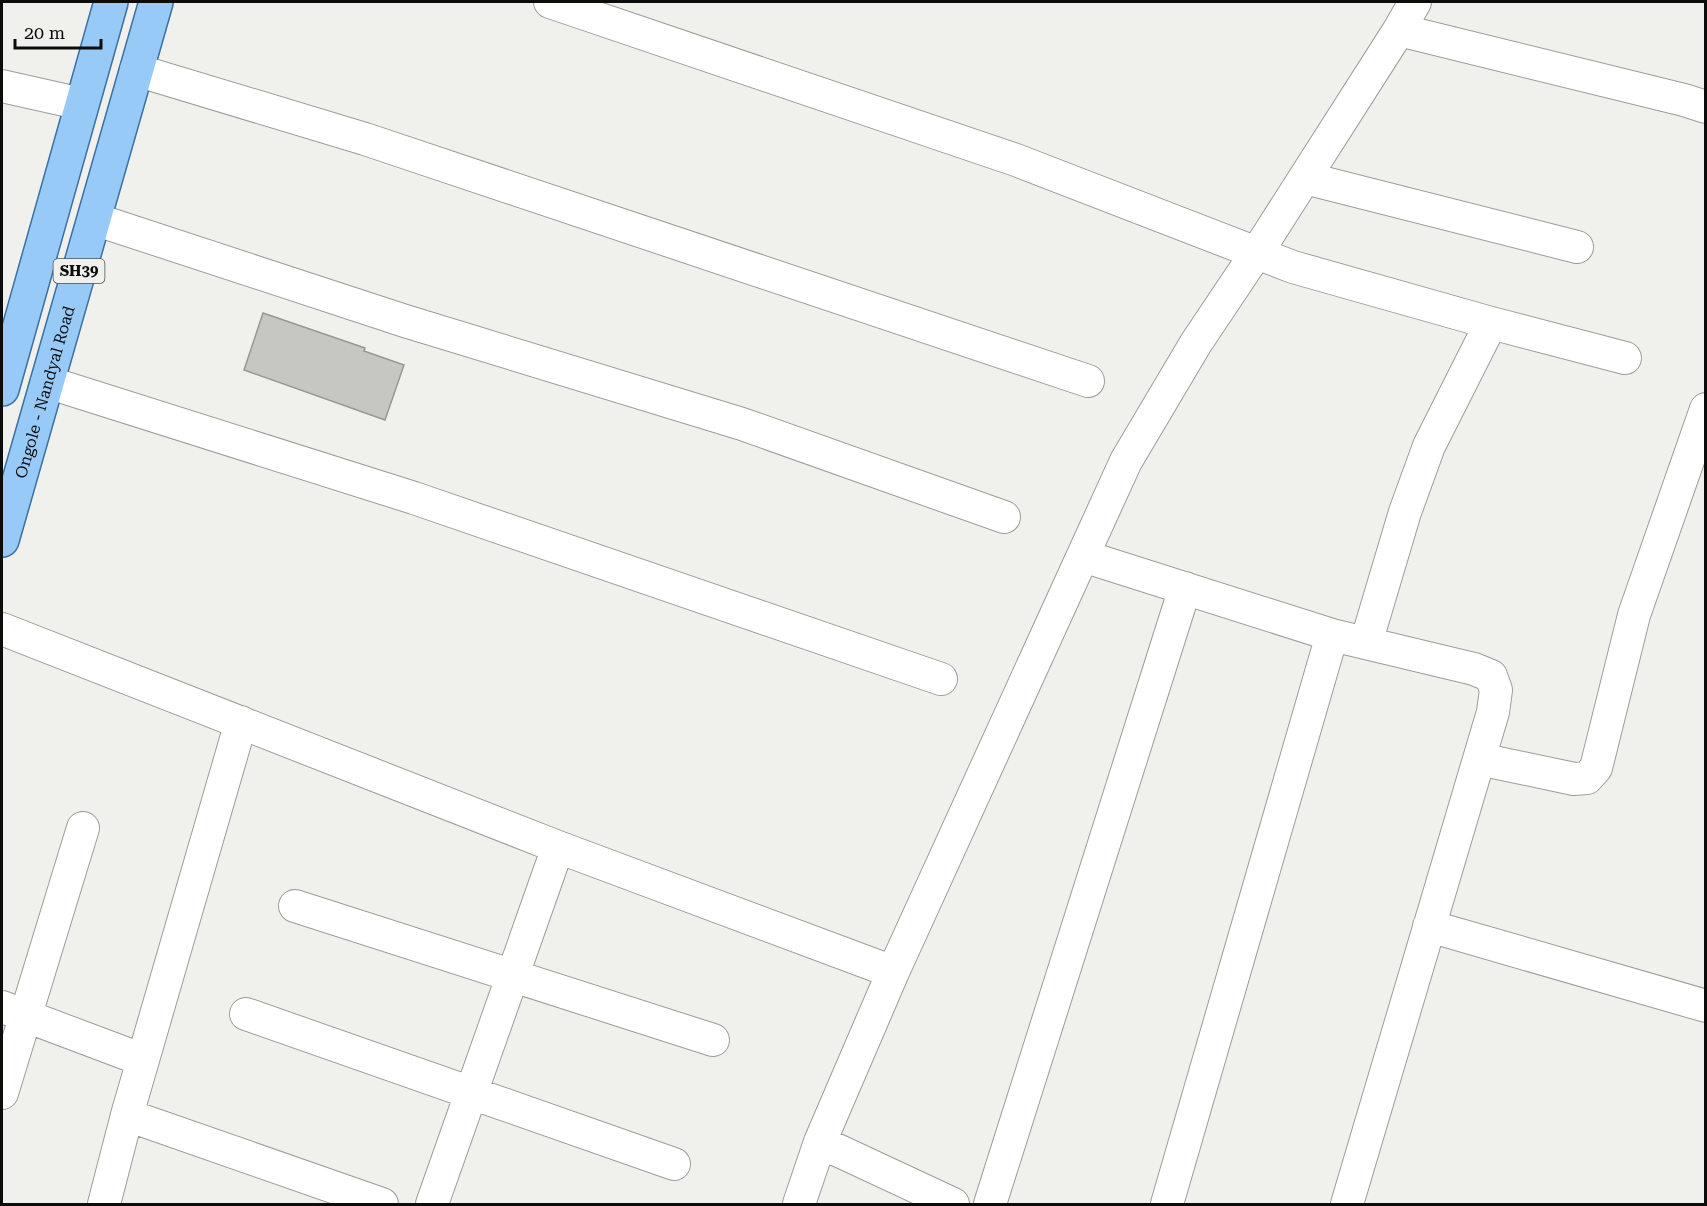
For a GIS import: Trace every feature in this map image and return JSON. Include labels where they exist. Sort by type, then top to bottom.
[{"type":"main road","name":"SH39","points":[[2,389],[111,2]]},
{"type":"main road","name":"Ongole - Nandyal Road","points":[[2,540],[156,2]]},
{"type":"street","points":[[550,2],[1016,160],[1293,267],[1625,358]]},
{"type":"street","points":[[799,1204],[820,1142],[893,972],[1126,461],[1196,343],[1257,253],[1415,2]]},
{"type":"street","points":[[1399,30],[1706,107]]},
{"type":"street","points":[[136,70],[365,139],[1088,381]]},
{"type":"street","points":[[2,86],[82,104]]},
{"type":"street","points":[[1305,178],[1577,247]]},
{"type":"street","points":[[94,219],[405,321],[741,424],[1004,517]]},
{"type":"street","points":[[1366,643],[1406,512],[1429,446],[1491,323]]},
{"type":"street","points":[[48,382],[414,498],[941,679]]},
{"type":"street","points":[[1479,759],[1574,779],[1587,778],[1596,768],[1634,615],[1706,409]]},
{"type":"street","points":[[1083,556],[1332,634],[1474,669],[1491,676],[1497,690],[1493,712],[1347,1204]]},
{"type":"street","points":[[990,1204],[1185,588]]},
{"type":"street","points":[[2,629],[558,847],[893,972]]},
{"type":"street","points":[[1167,1204],[1332,634]]},
{"type":"street","points":[[104,1204],[127,1115],[241,722]]},
{"type":"street","points":[[2,1093],[13,1011],[83,828]]},
{"type":"street","points":[[432,1204],[558,847]]},
{"type":"street","points":[[295,906],[713,1040]]},
{"type":"street","points":[[1430,926],[1706,1006]]},
{"type":"street","points":[[13,1011],[143,1060]]},
{"type":"street","points":[[246,1014],[674,1164]]},
{"type":"street","points":[[127,1115],[382,1204]]},
{"type":"street","points":[[820,1142],[953,1204]]},
{"type":"building","points":[[263,313],[365,348],[364,351],[404,365],[385,420],[244,370]]}]
